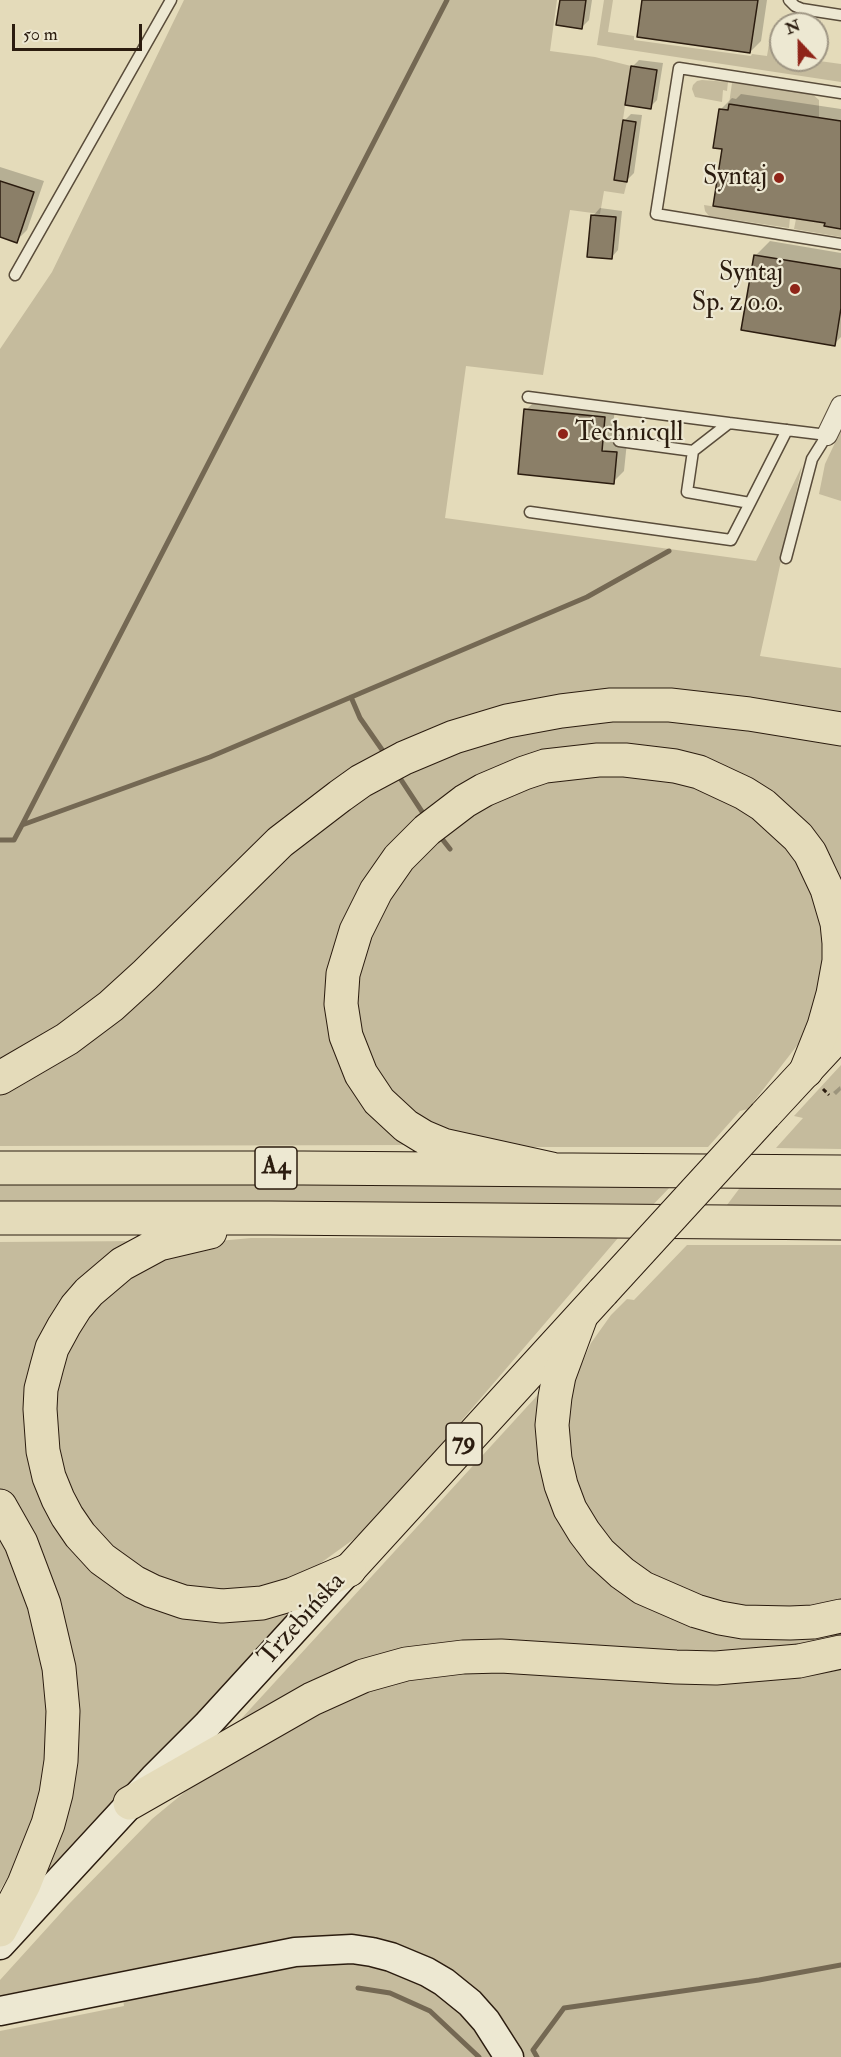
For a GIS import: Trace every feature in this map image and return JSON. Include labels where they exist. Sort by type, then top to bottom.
[{"type":"highway","points":[[0,1078],[68,1038],[111,1006],[280,842],[312,816],[361,781],[424,749],[507,721],[611,705],[670,705],[749,714],[841,729]]},
{"type":"highway","points":[[552,1169],[444,1145],[406,1126],[380,1101],[361,1074],[346,1036],[341,1004],[343,974],[356,931],[376,891],[399,858],[427,830],[465,801],[524,773],[554,765],[597,760],[625,759],[675,766],[699,772],[744,793],[763,805],[798,837],[810,854],[827,889],[837,923],[839,943],[839,961],[833,994],[824,1026],[806,1071]]},
{"type":"highway","name":"A4","points":[[0,1168],[841,1172]]},
{"type":"highway","name":"A4","points":[[0,1218],[841,1223]]},
{"type":"highway","points":[[270,1218],[159,1244],[122,1264],[89,1292],[76,1307],[52,1348],[41,1389],[43,1451],[50,1477],[63,1508],[90,1548],[119,1572],[160,1594],[201,1605],[262,1603],[293,1594],[349,1570]]},
{"type":"highway","points":[[580,1318],[559,1376],[552,1425],[555,1459],[570,1509],[584,1533],[600,1553],[643,1588],[696,1611],[720,1618],[743,1622],[790,1623],[813,1622],[841,1616]]},
{"type":"highway","points":[[0,1506],[21,1544],[44,1604],[58,1668],[63,1711],[61,1761],[48,1824],[24,1884],[0,1930]]},
{"type":"highway","points":[[130,1803],[312,1699],[363,1676],[406,1665],[463,1657],[501,1656],[716,1668],[799,1661],[841,1653]]},
{"type":"main road","name":"79","points":[[806,1071],[841,1033]]},
{"type":"main road","name":"Trzebińska","points":[[0,1945],[130,1803],[207,1725],[806,1071]]},
{"type":"main road","points":[[0,2011],[295,1953],[352,1949],[392,1957],[444,1982],[470,2003],[486,2021],[509,2057]]},
{"type":"street","points":[[827,435],[841,406]]},
{"type":"lane","points":[[15,275],[171,0]]},
{"type":"lane","points":[[789,0],[802,9],[841,15]]},
{"type":"lane","points":[[841,93],[679,68],[656,214],[841,244]]},
{"type":"lane","points":[[528,397],[827,435],[813,459],[786,558]]},
{"type":"lane","points":[[729,423],[693,451],[687,492],[750,503]]},
{"type":"lane","points":[[530,512],[731,540],[787,430]]},
{"type":"lane","points":[[619,441],[693,451]]},
{"type":"shaded area","points":[[184,0],[557,0],[550,51],[595,57],[631,66],[614,179],[627,182],[624,194],[604,191],[600,214],[570,210],[543,375],[466,366],[445,518],[756,561],[802,466],[760,656],[841,668],[841,719],[672,696],[440,731],[115,989],[0,1066],[0,349],[52,272]]},
{"type":"shaded area","points":[[604,0],[613,0],[608,32],[634,36],[634,40],[751,56],[752,54],[767,56],[769,44],[769,71],[597,45]]},
{"type":"shaded area","points":[[829,62],[841,64],[841,82],[775,72],[829,72]]},
{"type":"shaded area","points":[[702,80],[728,82],[727,91],[723,90],[722,102],[695,97],[693,85]]},
{"type":"shaded area","points":[[732,83],[811,93],[819,100],[819,117],[729,104]]},
{"type":"shaded area","points":[[704,205],[790,218],[789,228],[709,216]]},
{"type":"shaded area","points":[[796,219],[825,223],[824,226],[841,229],[841,237],[794,229]]},
{"type":"shaded area","points":[[841,430],[841,501],[819,494],[825,464]]},
{"type":"shaded area","points":[[627,714],[841,739],[841,886],[706,761],[454,794],[331,994],[412,1145],[0,1146],[0,1089],[329,814],[472,741]]},
{"type":"shaded area","points":[[653,772],[729,797],[778,832],[817,891],[828,956],[811,1021],[799,1043],[748,1109],[740,1111],[708,1147],[533,1147],[472,1140],[416,1118],[382,1085],[359,1034],[355,980],[375,921],[413,860],[465,814],[559,775]]},
{"type":"shaded area","points":[[841,1065],[841,1149],[776,1148],[803,1118],[794,1116]]},
{"type":"shaded area","points":[[0,1181],[673,1184],[647,1211],[0,1209]]},
{"type":"shaded area","points":[[742,1185],[841,1186],[841,1210],[724,1209]]},
{"type":"shaded area","points":[[251,1238],[618,1238],[391,1503],[354,1539],[304,1575],[220,1598],[157,1583],[85,1527],[51,1441],[62,1352],[119,1278],[197,1243]]},
{"type":"shaded area","points":[[144,1241],[109,1260],[29,1413],[121,1585],[301,1603],[25,1899],[63,1796],[20,1519],[0,1489],[0,1242]]},
{"type":"shaded area","points":[[687,1245],[841,1245],[841,1606],[753,1613],[639,1574],[578,1505],[562,1426],[575,1379],[591,1343],[611,1315],[627,1299],[634,1300]]},
{"type":"shaded area","points":[[546,1386],[545,1425],[633,1594],[841,1624],[841,1644],[795,1653],[507,1649],[231,1730]]},
{"type":"shaded area","points":[[0,1527],[40,1626],[51,1762],[16,1877],[10,1874],[0,1890]]},
{"type":"shaded area","points":[[841,1661],[841,2057],[524,2057],[504,2029],[395,1948],[118,1973],[0,1996],[0,1980],[68,1905],[152,1819],[186,1791],[218,1771],[235,1755],[395,1675]]},
{"type":"shaded area","points":[[322,1963],[356,1964],[386,1971],[444,1997],[468,2020],[492,2057],[0,2057],[0,2031],[124,2006],[123,1999],[250,1973]]},
{"type":"building","points":[[560,0],[586,0],[582,29],[556,25]]},
{"type":"building","points":[[642,0],[758,0],[750,53],[637,37]]},
{"type":"building","points":[[631,66],[657,70],[651,109],[625,105]]},
{"type":"building","name":"Syntaj","points":[[729,104],[841,121],[841,229],[824,226],[825,223],[713,206],[722,149],[713,148],[719,109],[728,110]]},
{"type":"building","points":[[623,120],[636,122],[627,182],[614,180]]},
{"type":"building","points":[[0,181],[34,192],[17,243],[0,237]]},
{"type":"building","points":[[591,215],[616,217],[612,259],[587,257]]},
{"type":"building","name":"Syntaj Sp. z o.o.","points":[[754,255],[841,269],[841,308],[835,346],[741,330]]},
{"type":"building","name":"Technicqll","points":[[524,409],[605,417],[602,451],[617,452],[614,484],[518,474]]},
{"type":"waterway","points":[[0,840],[14,840],[22,825],[447,0]]},
{"type":"waterway","points":[[22,825],[210,757],[587,597],[669,551]]},
{"type":"waterway","points":[[351,697],[360,718],[385,754]]},
{"type":"waterway","points":[[398,775],[425,816]]},
{"type":"waterway","points":[[439,835],[450,849]]},
{"type":"waterway","points":[[537,2057],[533,2050],[564,2008],[759,1980],[841,1965]]},
{"type":"waterway","points":[[358,1988],[390,1993],[430,2011],[479,2057]]},
{"type":"place","name":"Syntaj","points":[[779,178]]},
{"type":"place","name":"Syntaj Sp. z o.o.","points":[[795,289]]},
{"type":"place","name":"Technicqll","points":[[563,434]]}]
